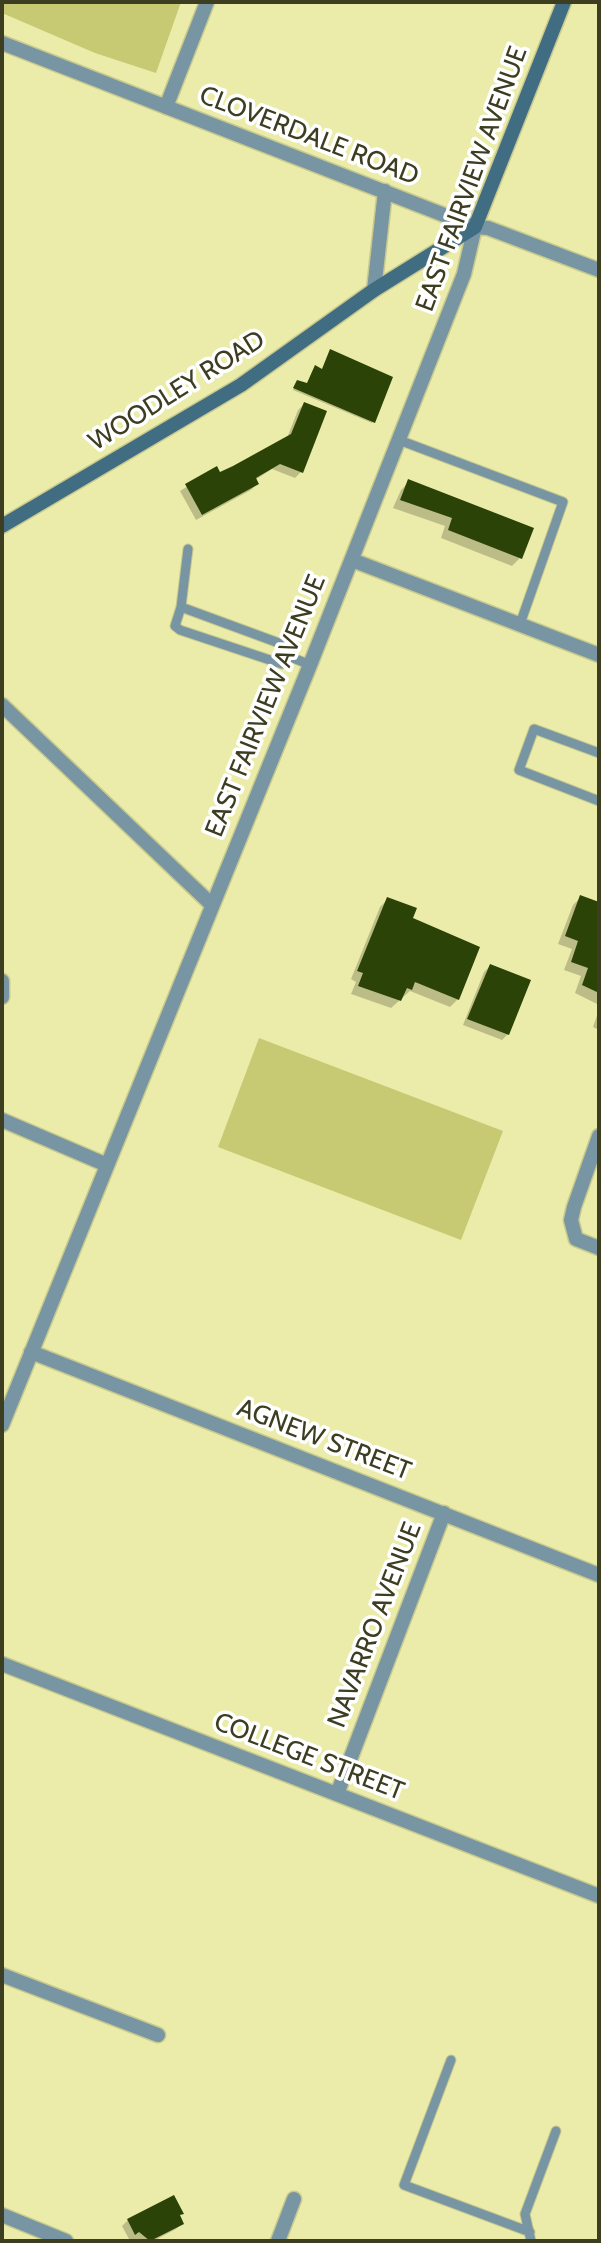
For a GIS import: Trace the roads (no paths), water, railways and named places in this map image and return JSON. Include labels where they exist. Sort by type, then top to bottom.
[{"type":"main road","name":"EAST FAIRVIEW AVENUE","points":[[475,227],[564,2]]},
{"type":"main road","name":"WOODLEY ROAD","points":[[2,526],[241,385],[374,290],[475,227]]},
{"type":"street","points":[[166,107],[207,2]]},
{"type":"street","name":"CLOVERDALE ROAD","points":[[2,43],[475,227],[488,228],[599,270]]},
{"type":"street","points":[[374,290],[385,191]]},
{"type":"street","name":"EAST FAIRVIEW AVENUE","points":[[2,1425],[399,440],[464,275],[475,227]]},
{"type":"street","points":[[352,559],[599,655]]},
{"type":"street","points":[[2,705],[212,905]]},
{"type":"street","points":[[2,981],[2,997]]},
{"type":"street","points":[[2,1120],[107,1165]]},
{"type":"street","points":[[599,1136],[571,1220],[573,1235],[583,1243],[599,1248]]},
{"type":"street","name":"AGNEW STREET","points":[[31,1352],[599,1575]]},
{"type":"street","name":"NAVARRO AVENUE","points":[[337,1794],[444,1514]]},
{"type":"street","name":"COLLEGE STREET","points":[[2,1664],[599,1896]]},
{"type":"street","points":[[2,1975],[158,2035]]},
{"type":"street","points":[[278,2241],[294,2199]]},
{"type":"street","points":[[2,2215],[66,2241]]},
{"type":"lane","points":[[399,440],[563,502],[520,624]]},
{"type":"lane","points":[[188,550],[181,607],[175,626],[180,631],[282,664],[291,657]]},
{"type":"lane","points":[[181,607],[287,646],[291,657],[310,664]]},
{"type":"lane","points":[[599,753],[534,729],[519,771],[599,801]]},
{"type":"lane","points":[[451,2060],[404,2185],[531,2237]]},
{"type":"lane","points":[[531,2237],[525,2214],[556,2131]]}]
